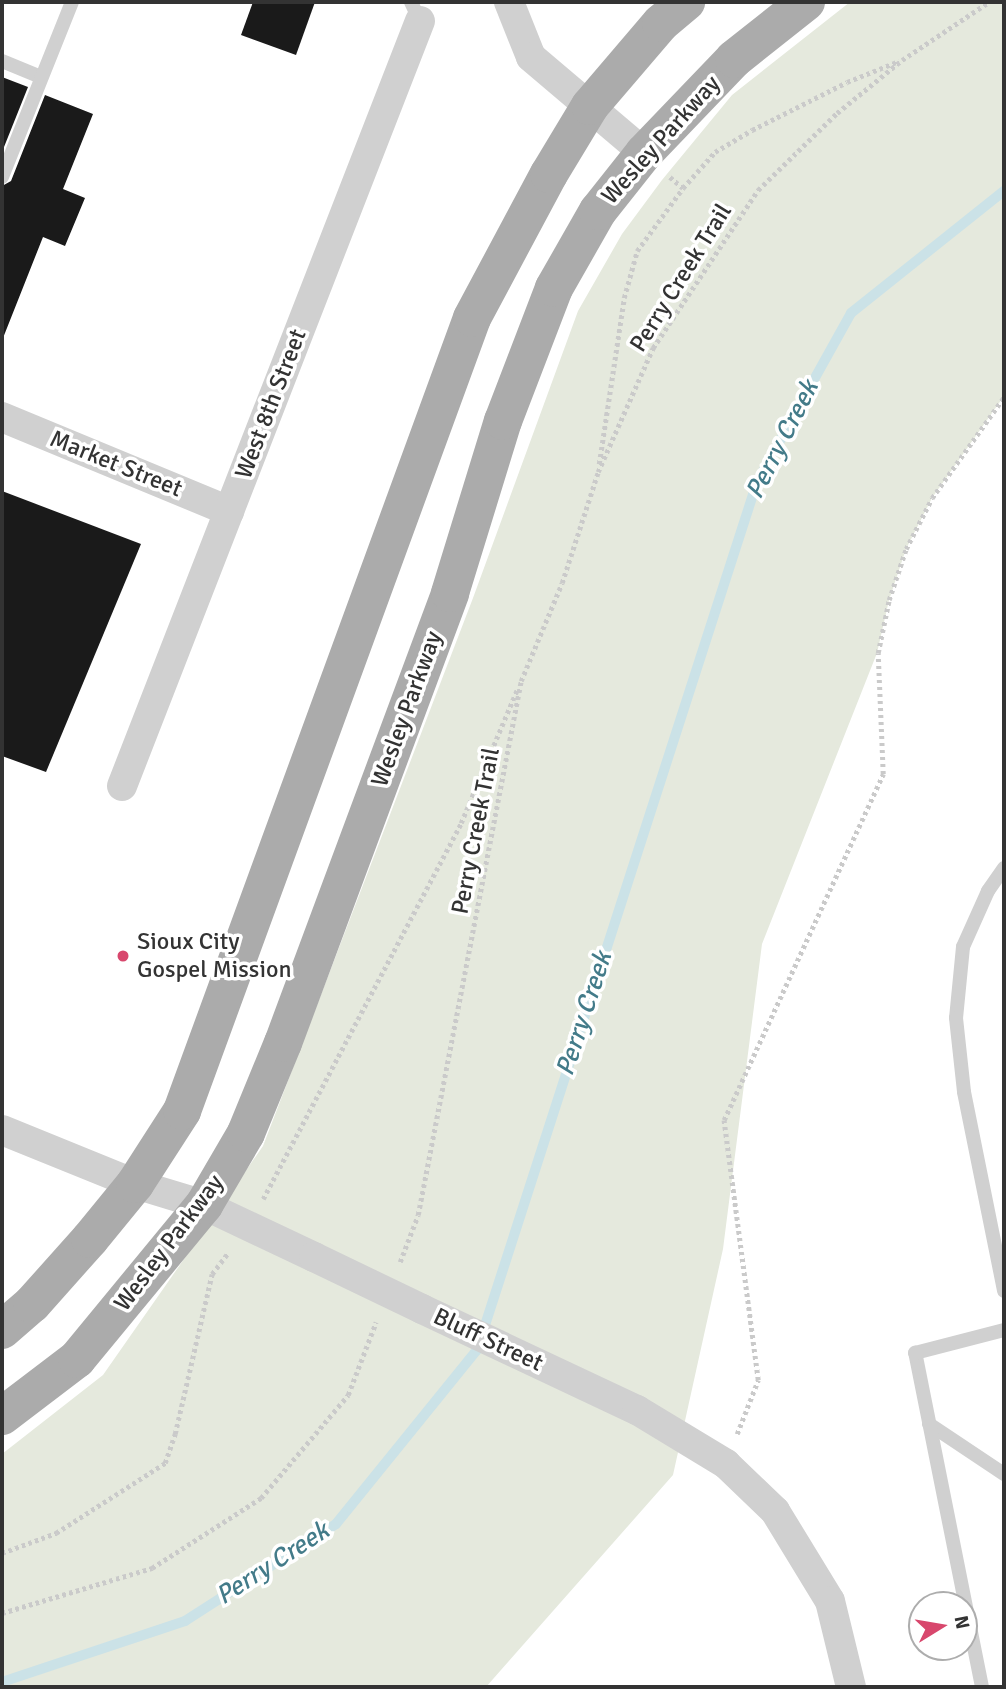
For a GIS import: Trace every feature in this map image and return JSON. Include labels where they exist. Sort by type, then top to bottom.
[{"type":"main road","points":[[2,1330],[32,1304],[135,1184],[182,1111],[472,318],[549,174],[590,106],[661,23],[686,2]]},
{"type":"main road","name":"Wesley Parkway","points":[[2,1416],[77,1359],[204,1205],[246,1133],[283,1043],[450,593],[503,421],[554,288],[598,211],[644,153],[734,59],[806,2]]},
{"type":"street","points":[[509,2],[531,57],[644,153]]},
{"type":"street","name":"West 8th Street","points":[[122,786],[229,512],[416,12]]},
{"type":"street","name":"Market Street","points":[[2,417],[229,512]]},
{"type":"street","name":"Bluff Street","points":[[2,1130],[135,1184],[204,1205],[249,1225],[637,1410],[726,1464],[775,1511],[830,1601],[852,1687]]},
{"type":"lane","points":[[2,177],[72,2]]},
{"type":"lane","points":[[2,61],[41,76]]},
{"type":"lane","points":[[1004,868],[988,891],[963,947],[956,1018],[964,1092],[1004,1291]]},
{"type":"lane","points":[[982,1687],[915,1353],[1004,1330]]},
{"type":"lane","points":[[929,1424],[1004,1474]]},
{"type":"path","name":"Perry Creek Trail","points":[[398,1267],[418,1215],[521,681],[562,583],[598,472],[653,348],[758,190],[837,113],[902,60],[989,2]]},
{"type":"path","points":[[598,472],[624,298],[638,251],[683,188],[715,152],[847,82],[902,60]]},
{"type":"path","points":[[726,1464],[758,1380],[724,1120],[883,774],[877,653],[889,600],[906,549],[932,498],[1004,397]]},
{"type":"path","points":[[2,1553],[56,1533],[165,1463],[175,1434],[212,1275],[249,1225],[461,823],[521,681]]},
{"type":"path","points":[[2,1613],[152,1568],[261,1498],[348,1395],[378,1318]]},
{"type":"shaded area","points":[[850,2],[1004,2],[1004,396],[932,498],[906,549],[889,600],[877,653],[762,944],[723,1249],[673,1475],[486,1687],[2,1687],[2,1454],[103,1375],[263,1146],[473,598],[578,311],[622,234],[662,180],[732,95]]},
{"type":"building","points":[[253,2],[315,2],[296,55],[241,35]]},
{"type":"building","points":[[2,77],[28,87],[2,152]]},
{"type":"building","points":[[45,95],[93,114],[63,189],[85,198],[65,246],[43,237],[3,338],[2,186],[11,181]]},
{"type":"building","points":[[2,491],[141,544],[46,772],[2,756]]},
{"type":"waterway","name":"Perry Creek","points":[[2,1682],[185,1621],[336,1524],[477,1350],[757,482],[851,313],[1004,191]]},
{"type":"place","name":"Sioux City Gospel Mission","points":[[123,956]]}]
